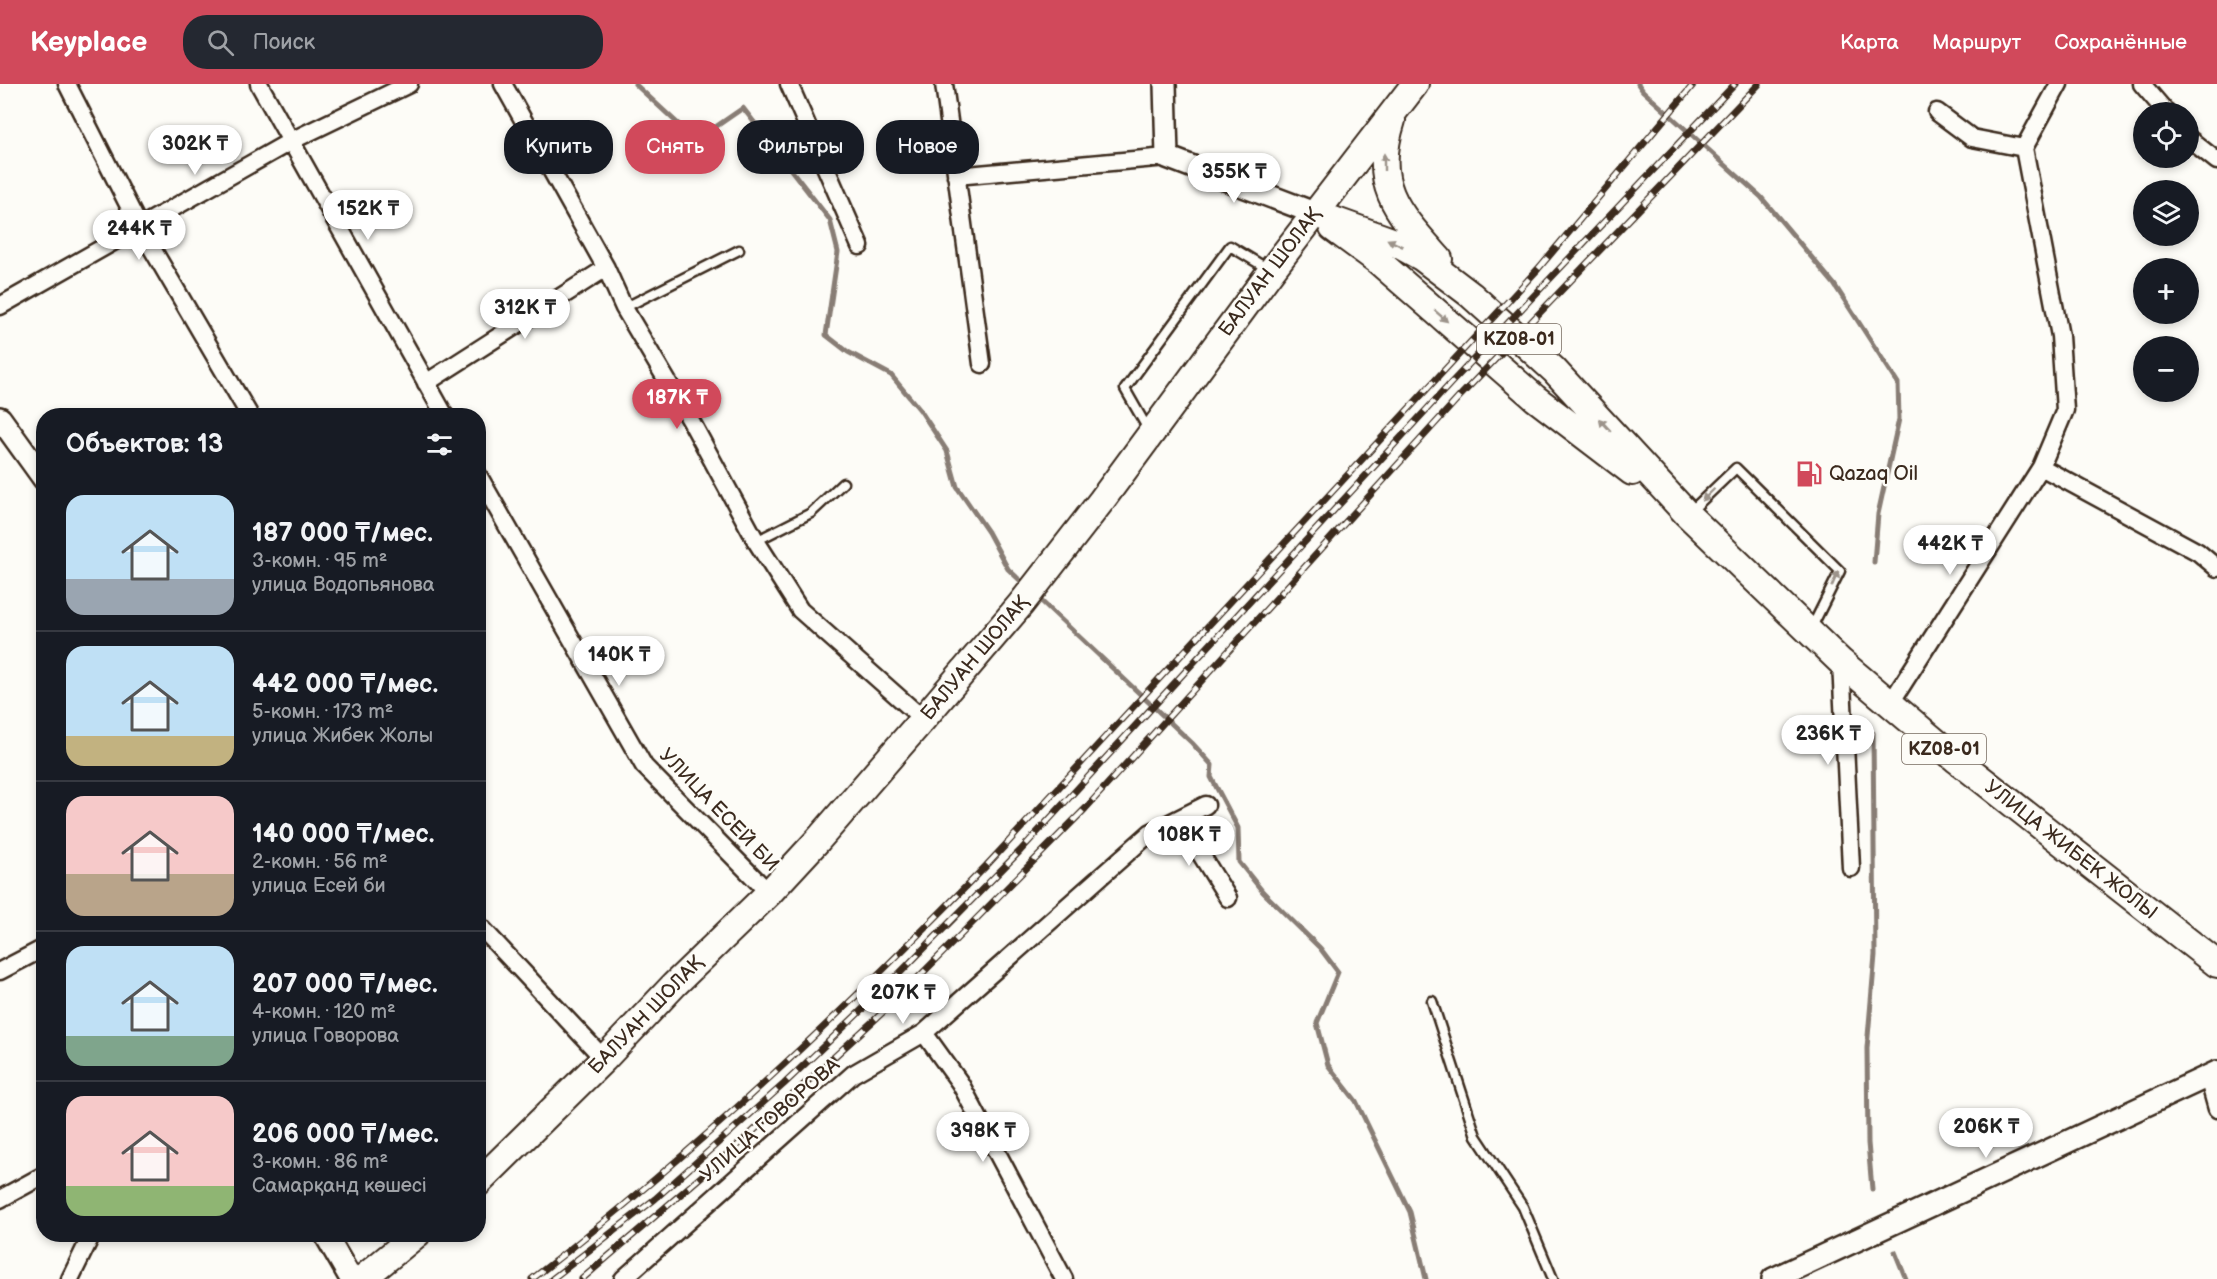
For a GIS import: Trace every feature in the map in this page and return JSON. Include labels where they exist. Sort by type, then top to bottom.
[{"type":"main road","name":"БАЛУАН ШОЛАҚ","points":[[486,1175],[604,1059],[674,985],[769,893],[818,840],[1021,604],[1102,500],[1270,271],[1415,84]]},
{"type":"main road","name":"KZ08-01","points":[[1396,108],[1385,144],[1384,170],[1392,197],[1404,220],[1472,295]]},
{"type":"main road","name":"УЛИЦА ЖИБЕК ЖОЛЫ","points":[[1314,213],[1392,241],[1421,257],[1472,295],[1554,370],[1688,514],[1841,662],[1957,760],[2217,964]]},
{"type":"main road","name":"УЛИЦА ЖИБЕК ЖОЛЫ","points":[[1314,213],[1378,261],[1535,398],[1688,514]]},
{"type":"main road","points":[[362,1279],[407,1242]]},
{"type":"street","points":[[67,84],[140,228],[245,408]]},
{"type":"street","points":[[260,84],[440,408]]},
{"type":"street","points":[[0,306],[292,141],[409,84]]},
{"type":"street","points":[[503,84],[606,268],[624,308],[691,421],[756,541],[800,610],[923,719]]},
{"type":"street","points":[[789,84],[860,246]]},
{"type":"street","points":[[944,84],[982,364]]},
{"type":"street","points":[[1166,84],[1167,157]]},
{"type":"street","points":[[1890,704],[2041,467],[2065,410],[2060,336],[2024,148],[2059,84]]},
{"type":"street","points":[[2142,84],[2157,102]]},
{"type":"street","points":[[1937,112],[1972,138],[2024,148]]},
{"type":"street","points":[[2199,146],[2217,160]]},
{"type":"street","points":[[956,176],[1167,157],[1314,213]]},
{"type":"street","points":[[426,383],[606,268]]},
{"type":"street","points":[[0,418],[36,468]]},
{"type":"street","points":[[2041,467],[2198,552],[2217,568]]},
{"type":"street","name":"УЛИЦА ЕСЕЙ БИ","points":[[486,489],[644,766],[769,893]]},
{"type":"street","points":[[1841,662],[1851,867]]},
{"type":"street","name":"УЛИЦА ГОВОРОВА","points":[[624,1279],[853,1074],[924,1033],[1150,833],[1206,805]]},
{"type":"street","points":[[1179,819],[1228,897]]},
{"type":"street","points":[[486,933],[604,1059]]},
{"type":"street","points":[[0,971],[36,952]]},
{"type":"street","points":[[924,1033],[960,1083],[1064,1279]]},
{"type":"street","points":[[1773,1279],[2212,1075],[2217,1109]]},
{"type":"street","points":[[0,1199],[36,1179]]},
{"type":"street","points":[[70,1279],[88,1242]]},
{"type":"street","points":[[330,1242],[351,1279]]},
{"type":"lane","points":[[1151,434],[1125,389],[1230,246],[1270,271]]},
{"type":"lane","points":[[624,308],[738,250]]},
{"type":"lane","points":[[1688,514],[1736,468],[1840,571],[1810,632]]},
{"type":"lane","points":[[756,541],[811,513],[843,483]]},
{"type":"lane","points":[[1432,1001],[1476,1136],[1523,1207],[1553,1279]]},
{"type":"waterway","points":[[635,84],[687,132],[698,139],[743,108],[830,220],[838,252],[826,335],[848,352],[891,375],[920,410],[947,451],[957,487],[988,532],[1008,569],[1026,586]]},
{"type":"waterway","points":[[1638,84],[1761,197],[1834,284],[1898,383],[1899,419],[1878,514],[1874,562]]},
{"type":"waterway","points":[[1037,597],[1192,743],[1212,765],[1211,777],[1238,828],[1239,862],[1263,892],[1320,948],[1338,972],[1317,1023],[1328,1065],[1356,1101],[1410,1212],[1426,1279]]},
{"type":"waterway","points":[[1872,1189],[1868,1143],[1867,1048],[1875,955],[1873,733]]},
{"type":"waterway","points":[[1895,1252],[1906,1279]]},
{"type":"railway","points":[[532,1279],[651,1182],[766,1081],[878,975],[986,866],[1538,269],[1694,84]]},
{"type":"railway","points":[[552,1279],[655,1199],[784,1084],[889,984],[1020,851],[1451,383],[1735,84]]},
{"type":"railway","points":[[582,1279],[738,1145],[894,1002],[1085,809],[1461,395],[1759,84]]},
{"type":"place","name":"Qazaq Oil","points":[[1809,474]]}]
